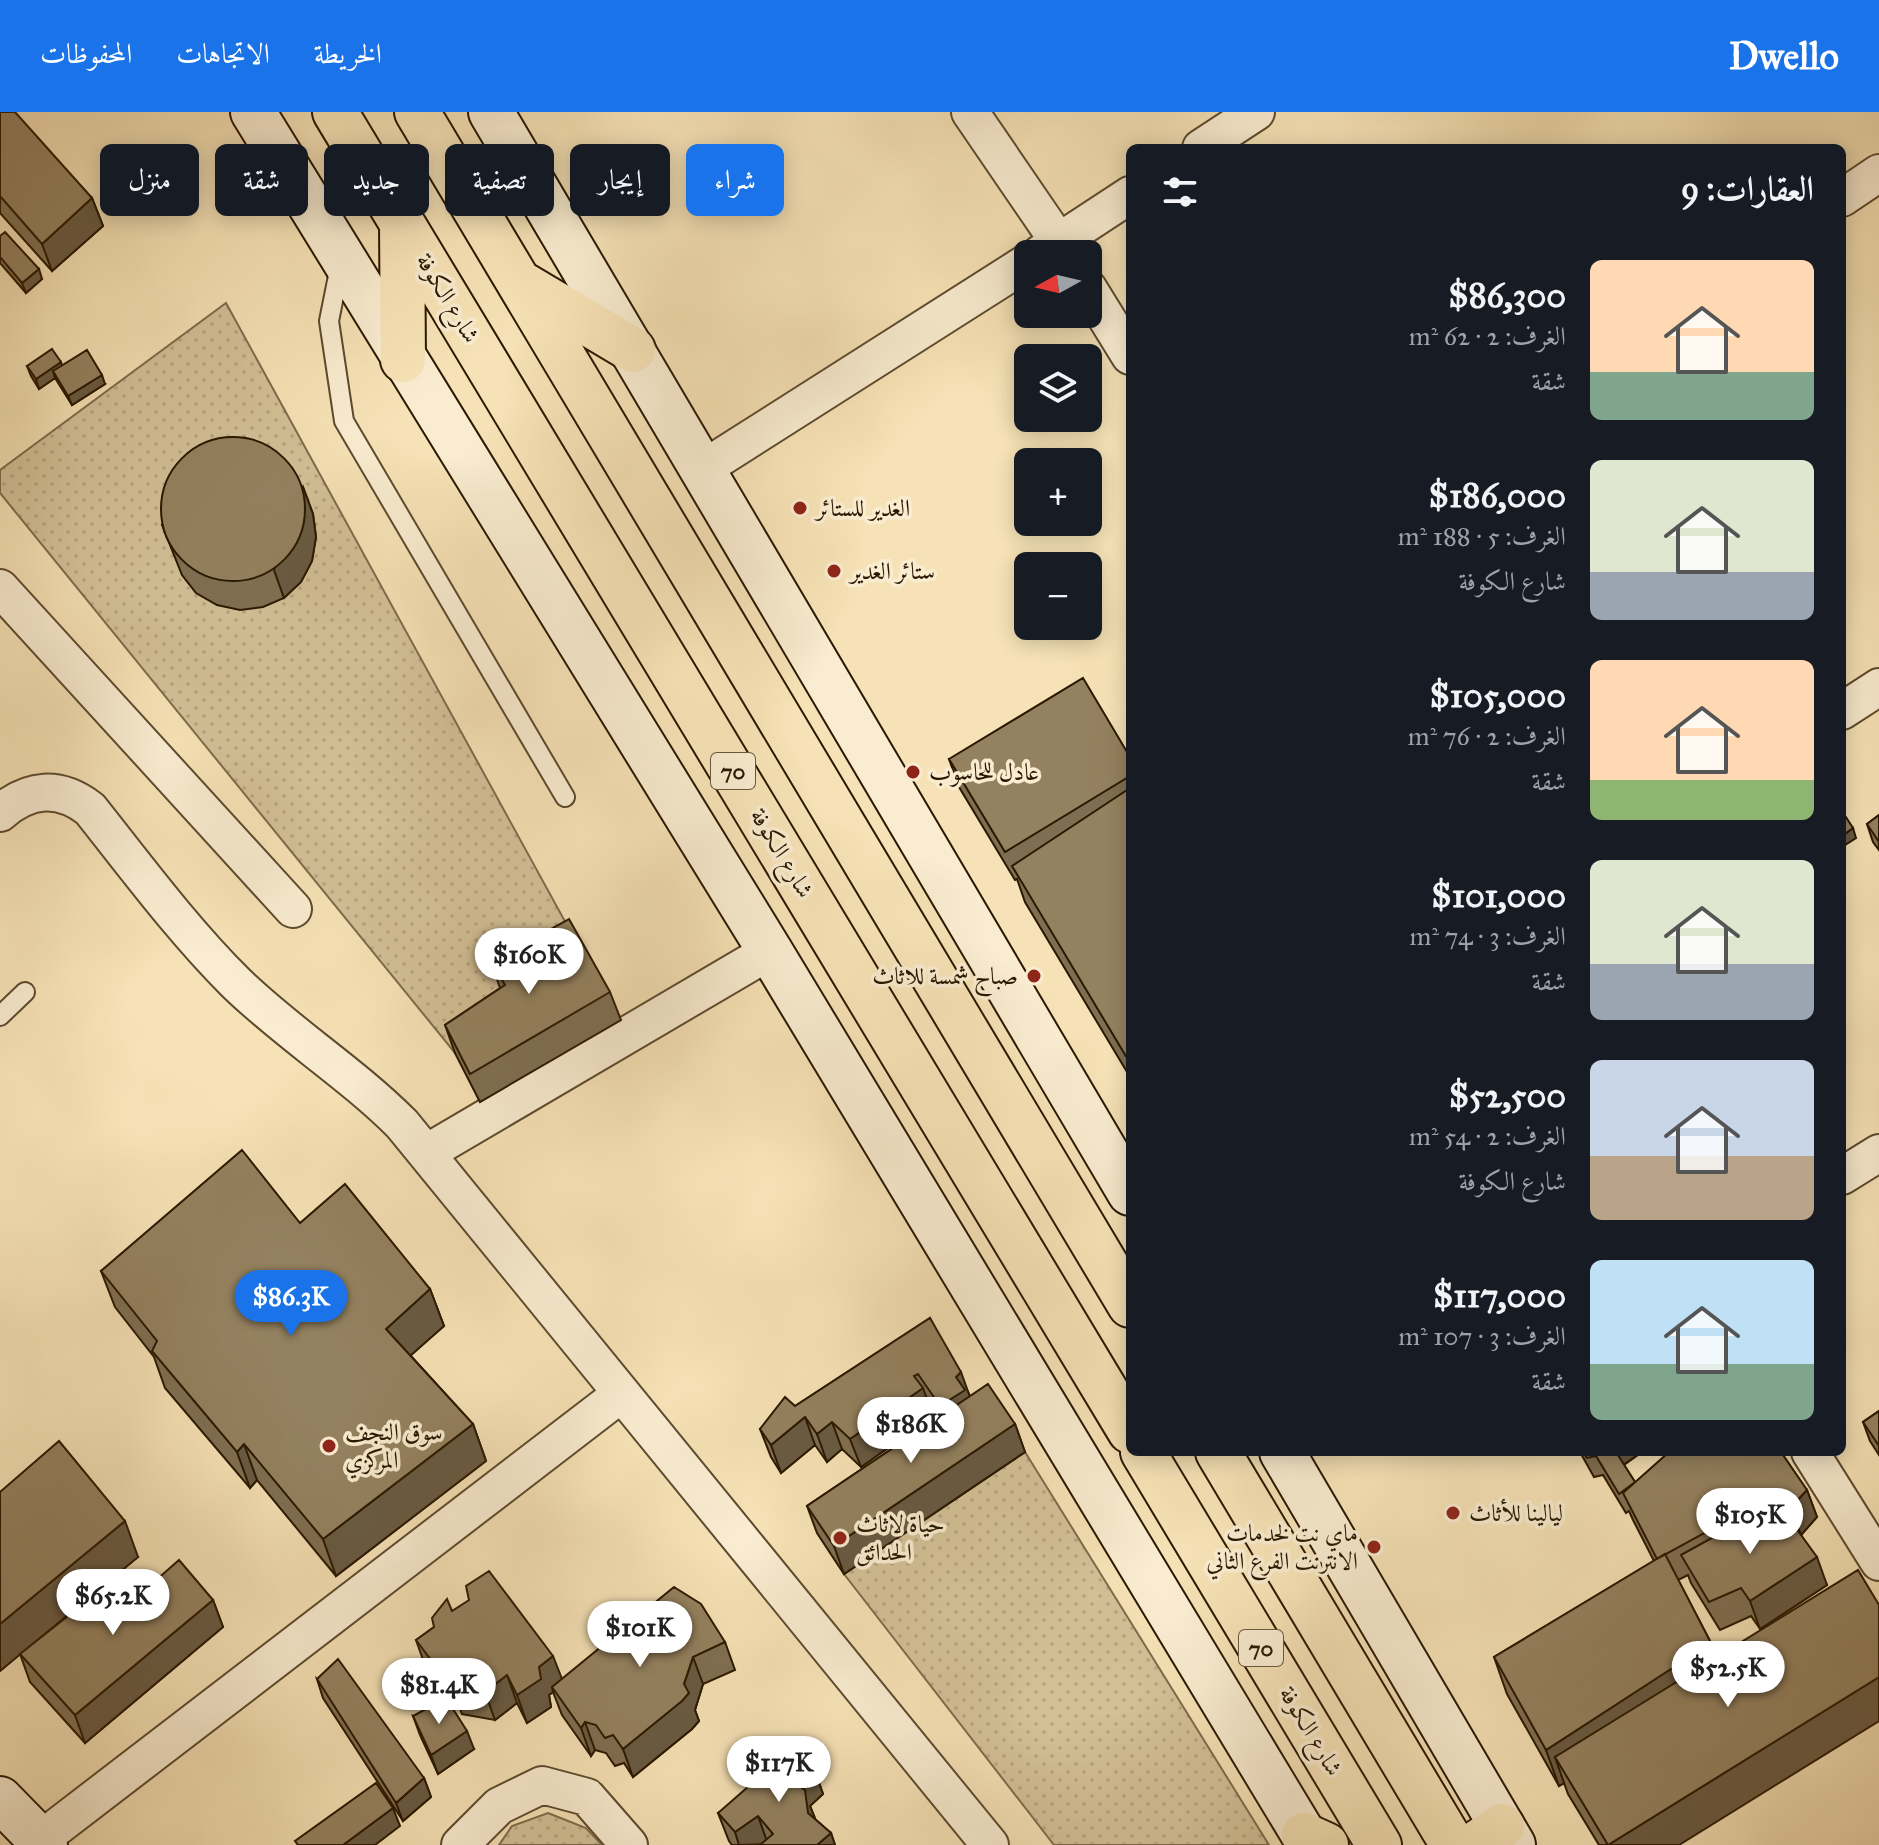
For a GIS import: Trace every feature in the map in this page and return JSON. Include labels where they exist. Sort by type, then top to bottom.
[{"type":"highway","name":"شارع الكوفة","points":[[335,112],[1126,1424]]},
{"type":"highway","points":[[417,112],[1126,1298]]},
{"type":"highway","points":[[402,222],[403,360]]},
{"type":"highway","points":[[517,281],[633,350]]},
{"type":"highway","name":"شارع الكوفة","points":[[1145,1456],[1379,1845]]},
{"type":"highway","name":"70","points":[[1220,1456],[1453,1845]]},
{"type":"main road","points":[[253,112],[403,360],[770,951],[1313,1842]]},
{"type":"main road","points":[[491,112],[1126,1186]]},
{"type":"main road","points":[[1284,1456],[1496,1839]]},
{"type":"main road","points":[[0,1799],[43,1842]]},
{"type":"street","points":[[970,112],[1050,240]]},
{"type":"street","points":[[1207,144],[1256,112]]},
{"type":"street","points":[[1846,195],[1879,173]]},
{"type":"street","points":[[1069,240],[1126,198]]},
{"type":"street","points":[[704,468],[1014,271]]},
{"type":"street","points":[[1102,311],[1126,350]]},
{"type":"street","points":[[0,588],[293,909]]},
{"type":"street","points":[[1846,708],[1879,687]]},
{"type":"street","points":[[0,813],[25,795],[42,791],[76,798],[90,809],[200,945],[236,983],[346,1072],[428,1152],[621,1394],[990,1845]]},
{"type":"street","points":[[428,1152],[770,951]]},
{"type":"street","points":[[1846,1174],[1879,1153]]},
{"type":"street","points":[[43,1842],[621,1394]]},
{"type":"street","points":[[1813,1456],[1879,1562]]},
{"type":"street","points":[[460,1845],[499,1806],[542,1785],[587,1797],[629,1845]]},
{"type":"lane","points":[[342,258],[329,321],[344,421],[565,797]]},
{"type":"lane","points":[[0,1016],[25,992]]},
{"type":"shaded area","points":[[226,303],[579,947],[455,1053],[0,493],[0,470]]},
{"type":"shaded area","points":[[1025,1452],[1269,1845],[1054,1845],[844,1574]]},
{"type":"shaded area","points":[[548,1813],[586,1828],[602,1845],[499,1845],[512,1826]]},
{"type":"building","points":[[0,112],[15,112],[92,198],[42,244],[0,196]]},
{"type":"building","points":[[5,232],[39,269],[22,283],[0,257],[0,236]]},
{"type":"building","points":[[52,349],[61,362],[36,379],[27,366]]},
{"type":"building","points":[[87,350],[102,375],[68,396],[53,371]]},
{"type":"building","points":[[233,437],[261,442],[284,458],[300,481],[305,509],[300,537],[284,560],[261,576],[233,581],[205,576],[182,560],[166,537],[161,509],[166,481],[182,458],[205,442]]},
{"type":"building","points":[[1083,678],[1126,750],[1126,778],[1005,852],[949,759]]},
{"type":"building","points":[[1126,791],[1126,1056],[1012,866]]},
{"type":"building","points":[[1879,815],[1879,842],[1867,824]]},
{"type":"building","points":[[1846,817],[1853,828],[1846,833]]},
{"type":"building","points":[[569,919],[610,992],[470,1074],[445,1025],[505,985],[491,962]]},
{"type":"building","points":[[242,1150],[300,1223],[345,1184],[430,1289],[386,1329],[473,1424],[323,1539],[244,1444],[237,1452],[152,1351],[157,1341],[101,1271]]},
{"type":"building","points":[[930,1318],[961,1372],[956,1377],[965,1390],[940,1406],[918,1374],[914,1376],[923,1388],[850,1439],[832,1422],[817,1434],[805,1417],[771,1445],[760,1429],[785,1397],[795,1406]]},
{"type":"building","points":[[988,1384],[1015,1424],[834,1546],[807,1506]]},
{"type":"building","points":[[1879,1411],[1879,1446],[1863,1422]]},
{"type":"building","points":[[59,1441],[125,1521],[0,1624],[0,1492]]},
{"type":"building","points":[[1596,1456],[1619,1456],[1635,1482],[1619,1494]]},
{"type":"building","points":[[1665,1456],[1784,1456],[1807,1490],[1791,1507],[1772,1496],[1657,1559],[1623,1493]]},
{"type":"building","points":[[1777,1502],[1817,1557],[1750,1601],[1741,1588],[1709,1602],[1681,1555]]},
{"type":"building","points":[[1665,1554],[1711,1643],[1546,1750],[1494,1657]]},
{"type":"building","points":[[179,1560],[213,1600],[75,1715],[20,1654],[102,1589],[121,1611]]},
{"type":"building","points":[[1858,1570],[1879,1605],[1879,1677],[1608,1845],[1555,1757]]},
{"type":"building","points":[[489,1571],[553,1656],[539,1667],[541,1679],[517,1695],[507,1675],[485,1692],[452,1686],[448,1665],[440,1672],[416,1640],[434,1627],[432,1618],[447,1599],[452,1611],[469,1600],[466,1586]]},
{"type":"building","points":[[674,1587],[701,1604],[725,1642],[693,1657],[684,1684],[689,1693],[623,1749],[613,1735],[605,1738],[596,1725],[585,1722],[581,1728],[552,1687]]},
{"type":"building","points":[[338,1659],[424,1778],[396,1803],[317,1679]]},
{"type":"building","points":[[446,1698],[467,1731],[431,1755],[413,1716]]},
{"type":"building","points":[[796,1745],[813,1766],[795,1783],[805,1790],[808,1813],[831,1833],[817,1845],[760,1845],[773,1834],[758,1816],[735,1832],[718,1813]]},
{"type":"building","points":[[376,1783],[393,1808],[343,1845],[298,1845],[295,1841]]},
{"type":"place","name":"الغدير للستائر","points":[[800,508]]},
{"type":"place","name":"ستائر الغدير","points":[[834,571]]},
{"type":"place","name":"عادل للحاسوب","points":[[913,772]]},
{"type":"place","name":"صباح شمسة للاثاث","points":[[1034,976]]},
{"type":"place","name":"سوق النجف المركزي","points":[[329,1446]]},
{"type":"place","name":"ليالينا للأثاث","points":[[1453,1513]]},
{"type":"place","name":"حياة لاثاث الحدائق","points":[[840,1538]]},
{"type":"place","name":"ماي نت لخدمات الانترنت الفرع الثاني","points":[[1374,1547]]}]
